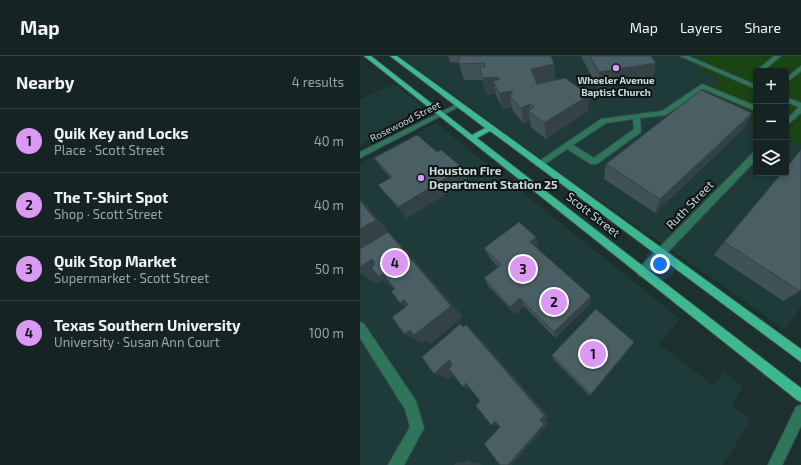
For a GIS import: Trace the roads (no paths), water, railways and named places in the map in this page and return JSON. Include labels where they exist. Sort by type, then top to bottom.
[{"type":"main road","name":"Scott Street","points":[[366,56],[801,396]]},
{"type":"main road","name":"Scott Street","points":[[393,56],[801,356]]},
{"type":"main road","points":[[472,138],[490,128]]},
{"type":"street","points":[[684,56],[753,86]]},
{"type":"street","points":[[763,68],[778,56]]},
{"type":"street","points":[[789,78],[801,68]]},
{"type":"street","points":[[745,82],[753,76]]},
{"type":"street","points":[[539,164],[604,121],[664,113],[702,86],[753,108]]},
{"type":"street","points":[[789,100],[801,106]]},
{"type":"street","name":"Rosewood Street","points":[[360,155],[459,105]]},
{"type":"street","points":[[789,120],[801,109]]},
{"type":"street","points":[[567,145],[594,162],[638,130],[636,117]]},
{"type":"street","name":"Ruth Street","points":[[642,272],[753,158]]},
{"type":"street","points":[[360,328],[411,406],[417,428],[399,461],[395,465]]},
{"type":"street","points":[[775,465],[801,412]]},
{"type":"place","name":"Wheeler Avenue Baptist Church","points":[[616,68]]},
{"type":"place","name":"Houston Fire Department Station 25","points":[[421,178]]},
{"type":"place","name":"Texas Southern University","points":[[395,263]]},
{"type":"place","name":"Quik Stop Market","points":[[523,269]]},
{"type":"place","name":"The T-Shirt Spot","points":[[554,302]]},
{"type":"place","name":"Quik Key and Locks","points":[[593,354]]}]
